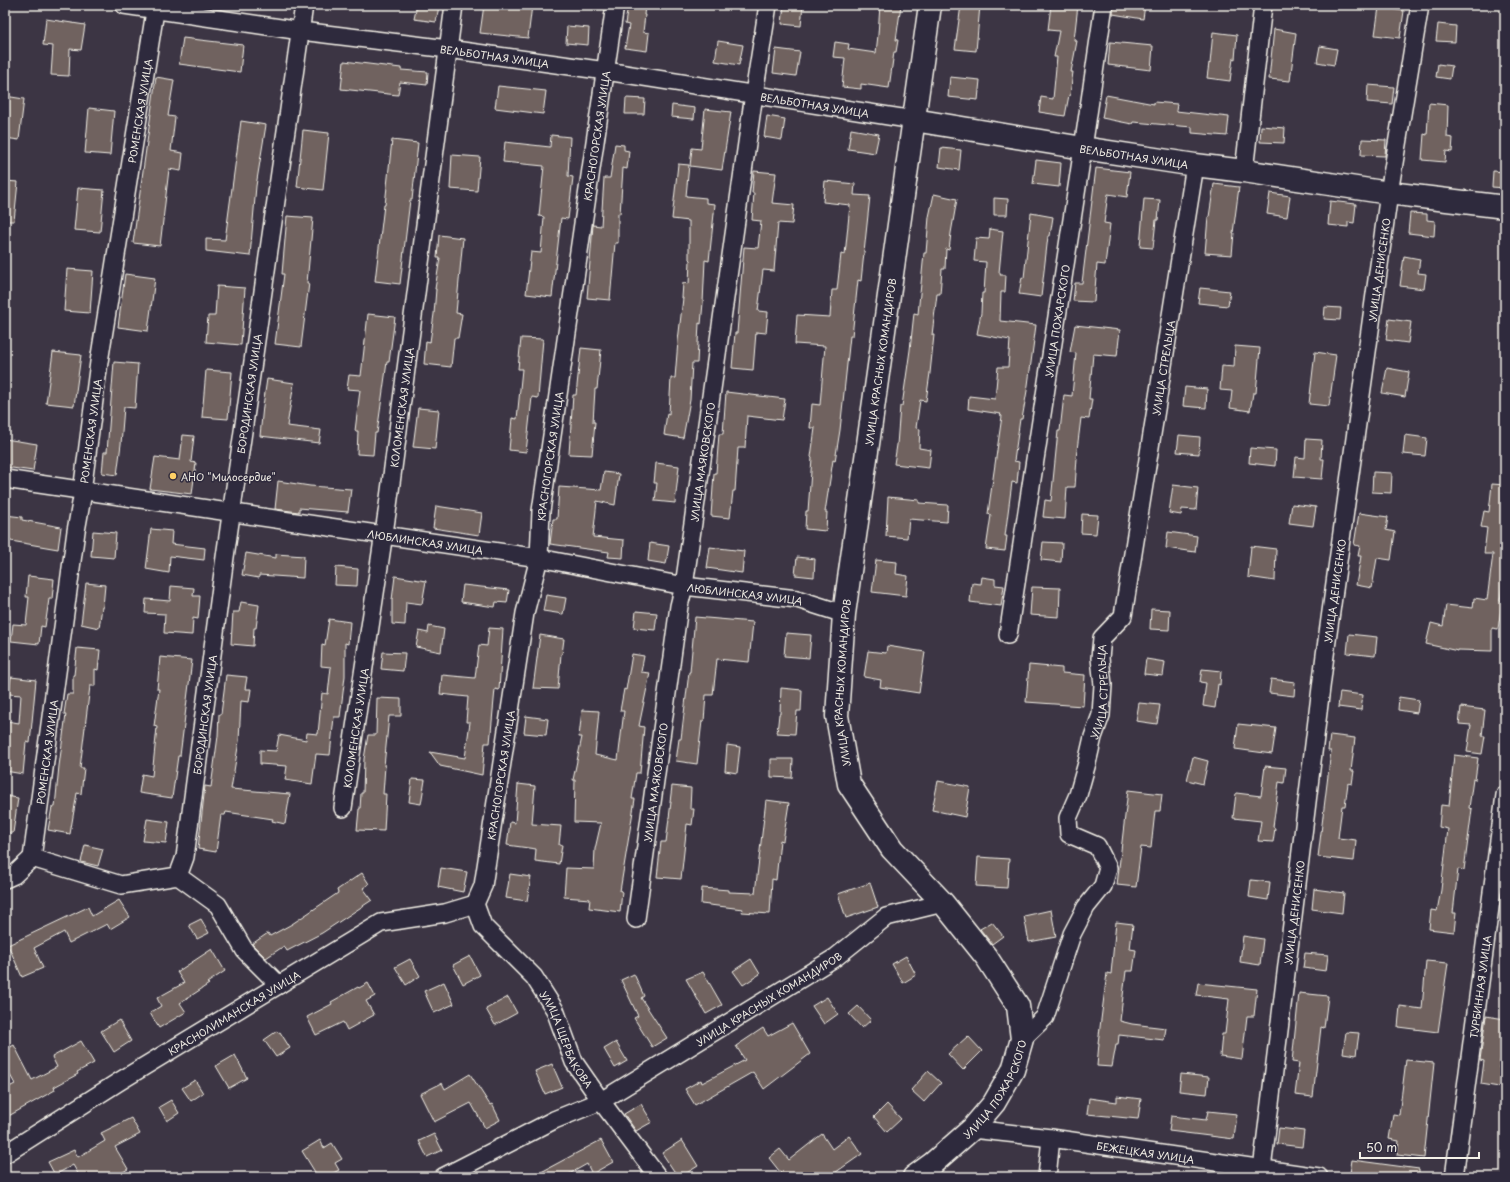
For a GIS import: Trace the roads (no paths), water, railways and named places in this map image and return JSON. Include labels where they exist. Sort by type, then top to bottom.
[{"type":"street","name":"ВЕЛЬБОТНАЯ УЛИЦА","points":[[124,5],[156,7],[301,31],[448,49],[606,71],[1195,165],[1244,170],[1389,193],[1505,207]]},
{"type":"street","name":"БОРОДИНСКАЯ УЛИЦА","points":[[178,876],[185,856],[225,557],[304,5]]},
{"type":"street","name":"КОЛОМЕНСКАЯ УЛИЦА","points":[[343,808],[389,498],[454,5]]},
{"type":"street","name":"КРАСНОГОРСКАЯ УЛИЦА","points":[[475,904],[483,886],[525,613],[539,558],[541,511],[615,5]]},
{"type":"street","name":"УЛИЦА МАЯКОВСКОГО","points":[[636,919],[679,606],[684,586],[768,5]]},
{"type":"street","name":"УЛИЦА КРАСНЫХ КОМАНДИРОВ","points":[[443,1177],[554,1120],[601,1101],[836,957],[886,917],[943,903],[892,848],[849,784],[837,716],[844,614],[930,5]]},
{"type":"street","name":"УЛИЦА ПОЖАРСКОГО","points":[[1008,635],[1104,5]]},
{"type":"street","points":[[1244,170],[1263,5]]},
{"type":"street","name":"УЛИЦА ДЕНИСЕНКО","points":[[1261,1173],[1325,655],[1389,193],[1420,5]]},
{"type":"street","name":"РОМЕНСКАЯ УЛИЦА","points":[[32,858],[75,539],[83,492],[99,362],[156,7]]},
{"type":"street","name":"УЛИЦА СТРЕЛЬЦА","points":[[1022,1039],[1045,1017],[1072,934],[1086,907],[1103,886],[1108,868],[1097,846],[1069,834],[1068,818],[1078,795],[1093,737],[1102,716],[1100,658],[1102,638],[1122,616],[1195,165]]},
{"type":"street","name":"ЛЮБЛИНСКАЯ УЛИЦА","points":[[5,479],[83,492],[232,512],[539,558],[684,586],[797,599],[844,614]]},
{"type":"street","name":"ТУРБИННАЯ УЛИЦА","points":[[1454,1177],[1505,796]]},
{"type":"street","points":[[5,879],[14,875],[32,858],[121,885],[178,876],[218,905],[245,951],[279,985]]},
{"type":"street","name":"УЛИЦА ПОЖАРСКОГО","points":[[914,1177],[932,1164],[972,1129],[994,1103],[1014,1070],[1022,1039],[1018,1006],[987,958],[943,903]]},
{"type":"street","name":"КРАСНОЛИМАНСКАЯ УЛИЦА","points":[[5,1154],[120,1081],[381,923],[445,913],[475,904]]},
{"type":"street","name":"УЛИЦА ЩЕРБАКОВА","points":[[475,904],[483,926],[534,977],[555,1010],[574,1062],[601,1101],[658,1177]]},
{"type":"street","name":"БЕЖЕЦКАЯ УЛИЦА","points":[[972,1129],[1052,1138],[1261,1173],[1319,1177]]},
{"type":"street","points":[[1047,1177],[1052,1138]]},
{"type":"place","name":"АНО \"Милосердие\"","points":[[173,476]]}]
